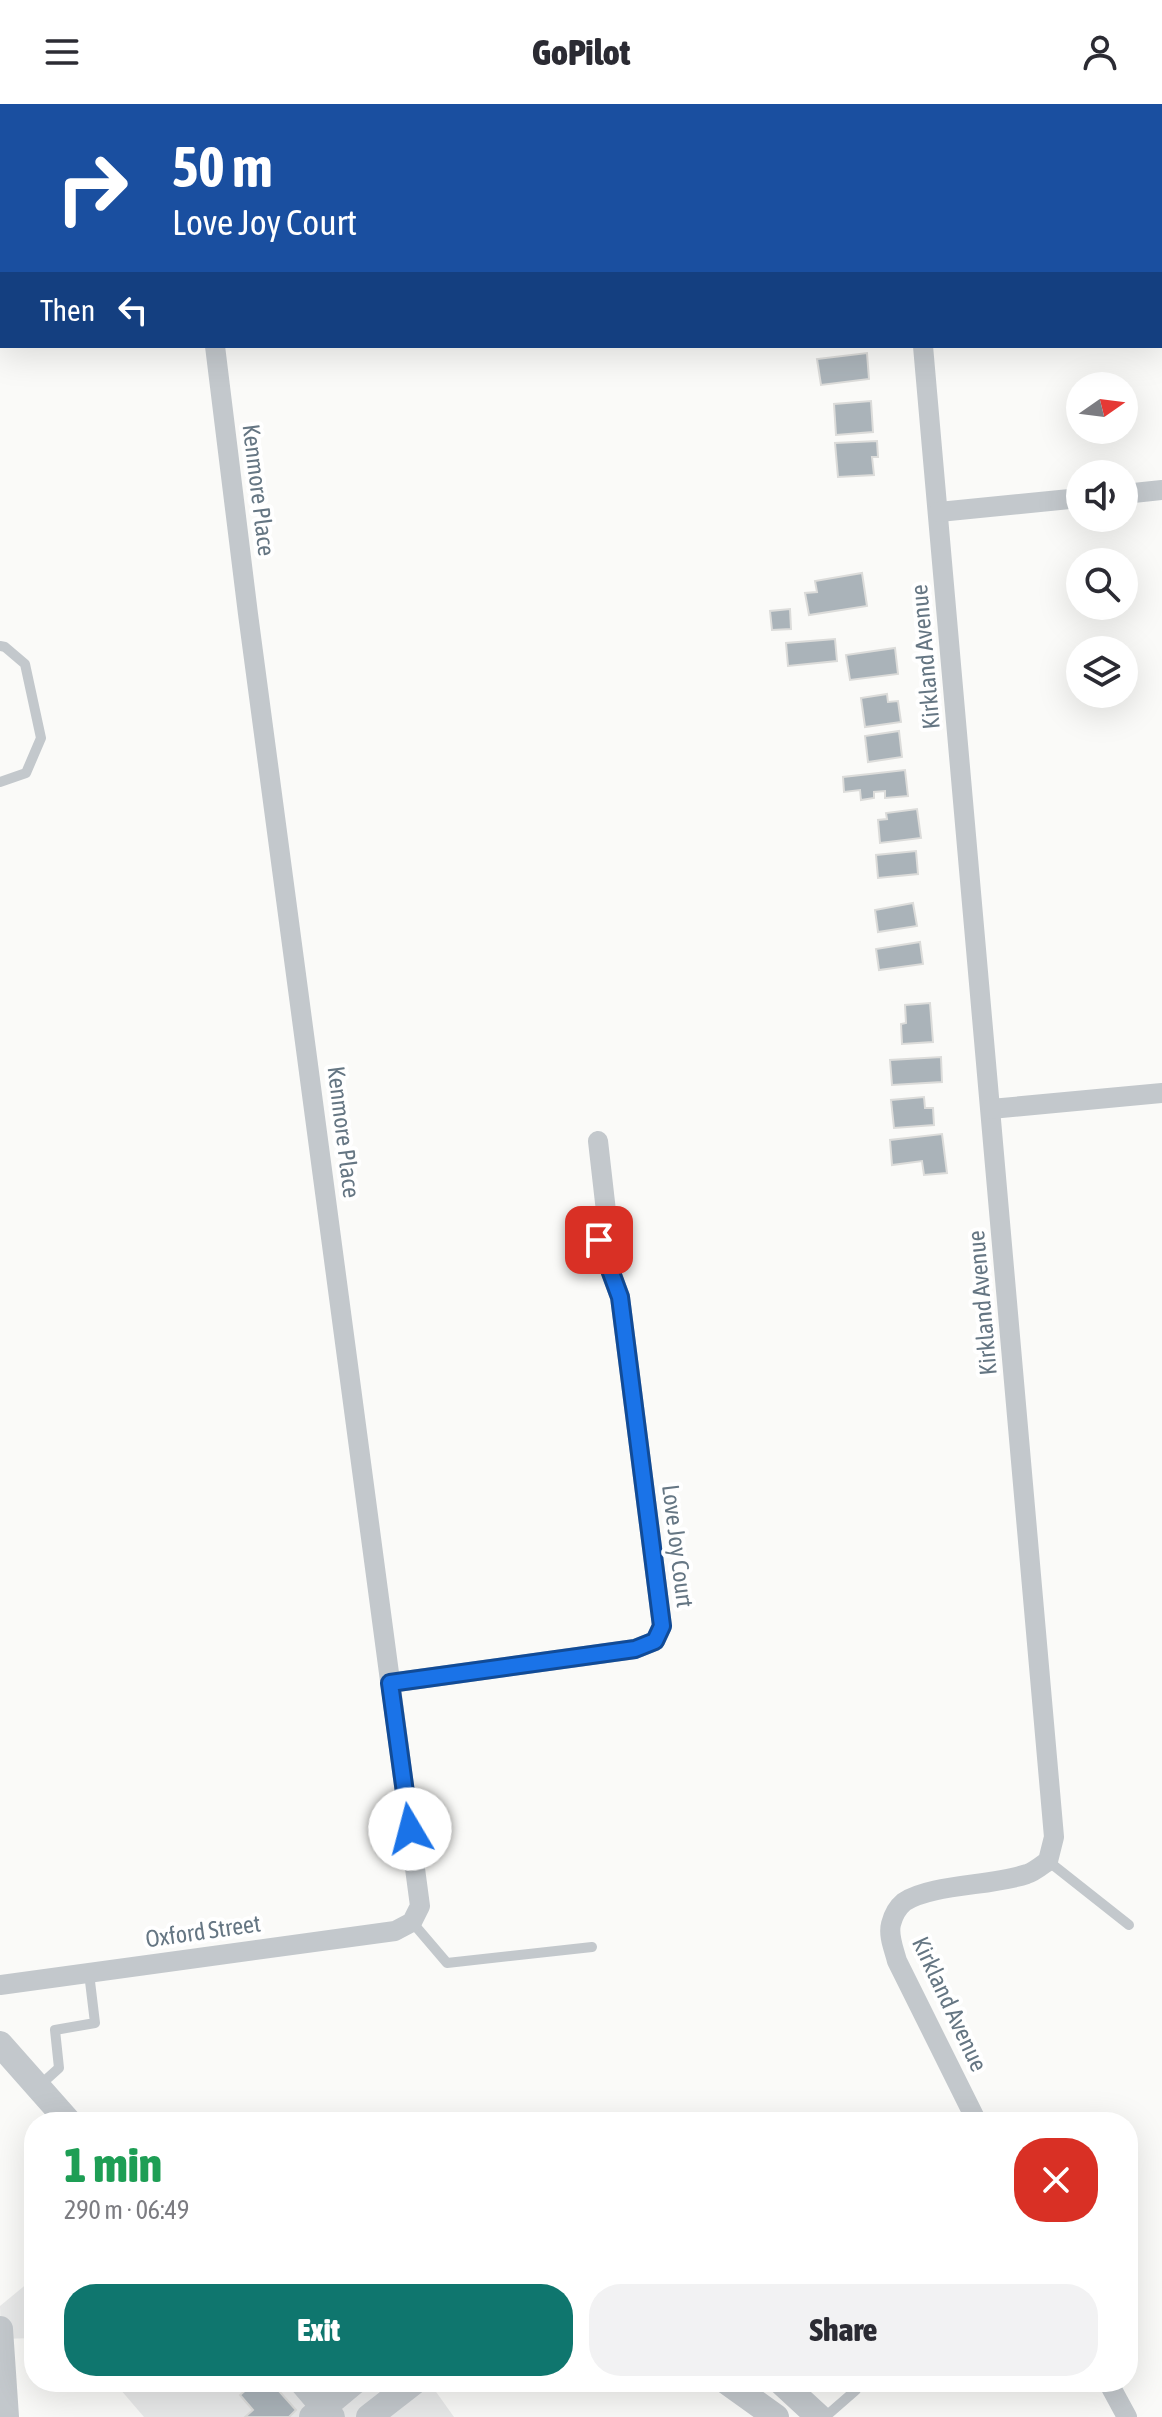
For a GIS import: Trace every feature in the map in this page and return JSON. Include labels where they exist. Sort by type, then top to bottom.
[{"type":"street","name":"Kenmore Place","points":[[215,348],[420,1906],[412,1922]]},
{"type":"street","name":"Kirkland Avenue","points":[[923,348],[1054,1837],[1048,1861],[1029,1874],[926,1893],[903,1903],[891,1923],[890,1933],[897,1961],[972,2112]]},
{"type":"street","points":[[1138,493],[1162,490]]},
{"type":"street","points":[[939,512],[1066,499]]},
{"type":"street","points":[[991,1109],[1162,1093]]},
{"type":"street","name":"Love Joy Court","points":[[390,1683],[635,1649],[655,1641],[662,1626],[620,1297],[599,1240],[607,1220],[598,1141]]},
{"type":"street","name":"Oxford Street","points":[[0,1985],[395,1931],[412,1922]]},
{"type":"street","points":[[0,2044],[60,2112]]},
{"type":"street","points":[[0,2329],[6,2417]]},
{"type":"street","points":[[308,2392],[322,2413],[344,2392]]},
{"type":"street","points":[[369,2417],[401,2392]]},
{"type":"street","points":[[741,2392],[776,2417]]},
{"type":"street","points":[[793,2392],[822,2417]]},
{"type":"street","points":[[1113,2392],[1127,2417]]},
{"type":"lane","points":[[0,646],[25,664],[41,738],[26,773],[0,782]]},
{"type":"lane","points":[[1048,1861],[1129,1925]]},
{"type":"lane","points":[[412,1922],[447,1963],[592,1947]]},
{"type":"lane","points":[[38,2087],[59,2068],[55,2030],[95,2023],[89,1973]]},
{"type":"lane","points":[[822,2417],[853,2392]]},
{"type":"shaded area","points":[[24,2286],[24,2338],[1,2339],[0,2306]]},
{"type":"shaded area","points":[[123,2392],[436,2392],[454,2417],[144,2417]]},
{"type":"building","points":[[867,353],[869,379],[821,385],[817,359]]},
{"type":"building","points":[[871,401],[873,432],[836,435],[834,404]]},
{"type":"building","points":[[877,441],[878,457],[872,457],[874,475],[838,477],[835,443]]},
{"type":"building","points":[[862,573],[867,606],[809,615],[805,593],[817,592],[815,581]]},
{"type":"building","points":[[790,609],[791,629],[772,630],[770,611]]},
{"type":"building","points":[[835,639],[837,661],[788,666],[786,643]]},
{"type":"building","points":[[895,648],[898,674],[850,680],[846,655]]},
{"type":"building","points":[[887,694],[888,702],[898,701],[901,722],[865,727],[861,698]]},
{"type":"building","points":[[899,731],[902,757],[868,762],[865,736]]},
{"type":"building","points":[[905,770],[908,796],[885,798],[885,791],[874,792],[874,798],[861,800],[860,790],[844,792],[843,777]]},
{"type":"building","points":[[917,809],[921,838],[880,843],[878,820],[887,819],[886,813]]},
{"type":"building","points":[[916,851],[918,874],[878,878],[876,855]]},
{"type":"building","points":[[913,903],[917,926],[878,932],[875,910]]},
{"type":"building","points":[[920,942],[923,964],[879,970],[876,949]]},
{"type":"building","points":[[930,1003],[933,1042],[902,1044],[901,1024],[906,1023],[905,1005]]},
{"type":"building","points":[[941,1057],[942,1082],[892,1085],[890,1060]]},
{"type":"building","points":[[924,1097],[925,1108],[933,1108],[934,1125],[894,1128],[891,1100]]},
{"type":"building","points":[[942,1134],[947,1173],[924,1175],[922,1161],[892,1165],[890,1140]]},
{"type":"building","points":[[243,2392],[280,2392],[296,2410],[289,2417],[245,2417],[253,2410],[240,2395]]},
{"type":"route","points":[[410,1829],[390,1683],[635,1649],[655,1641],[662,1626],[620,1297],[599,1240]]}]
